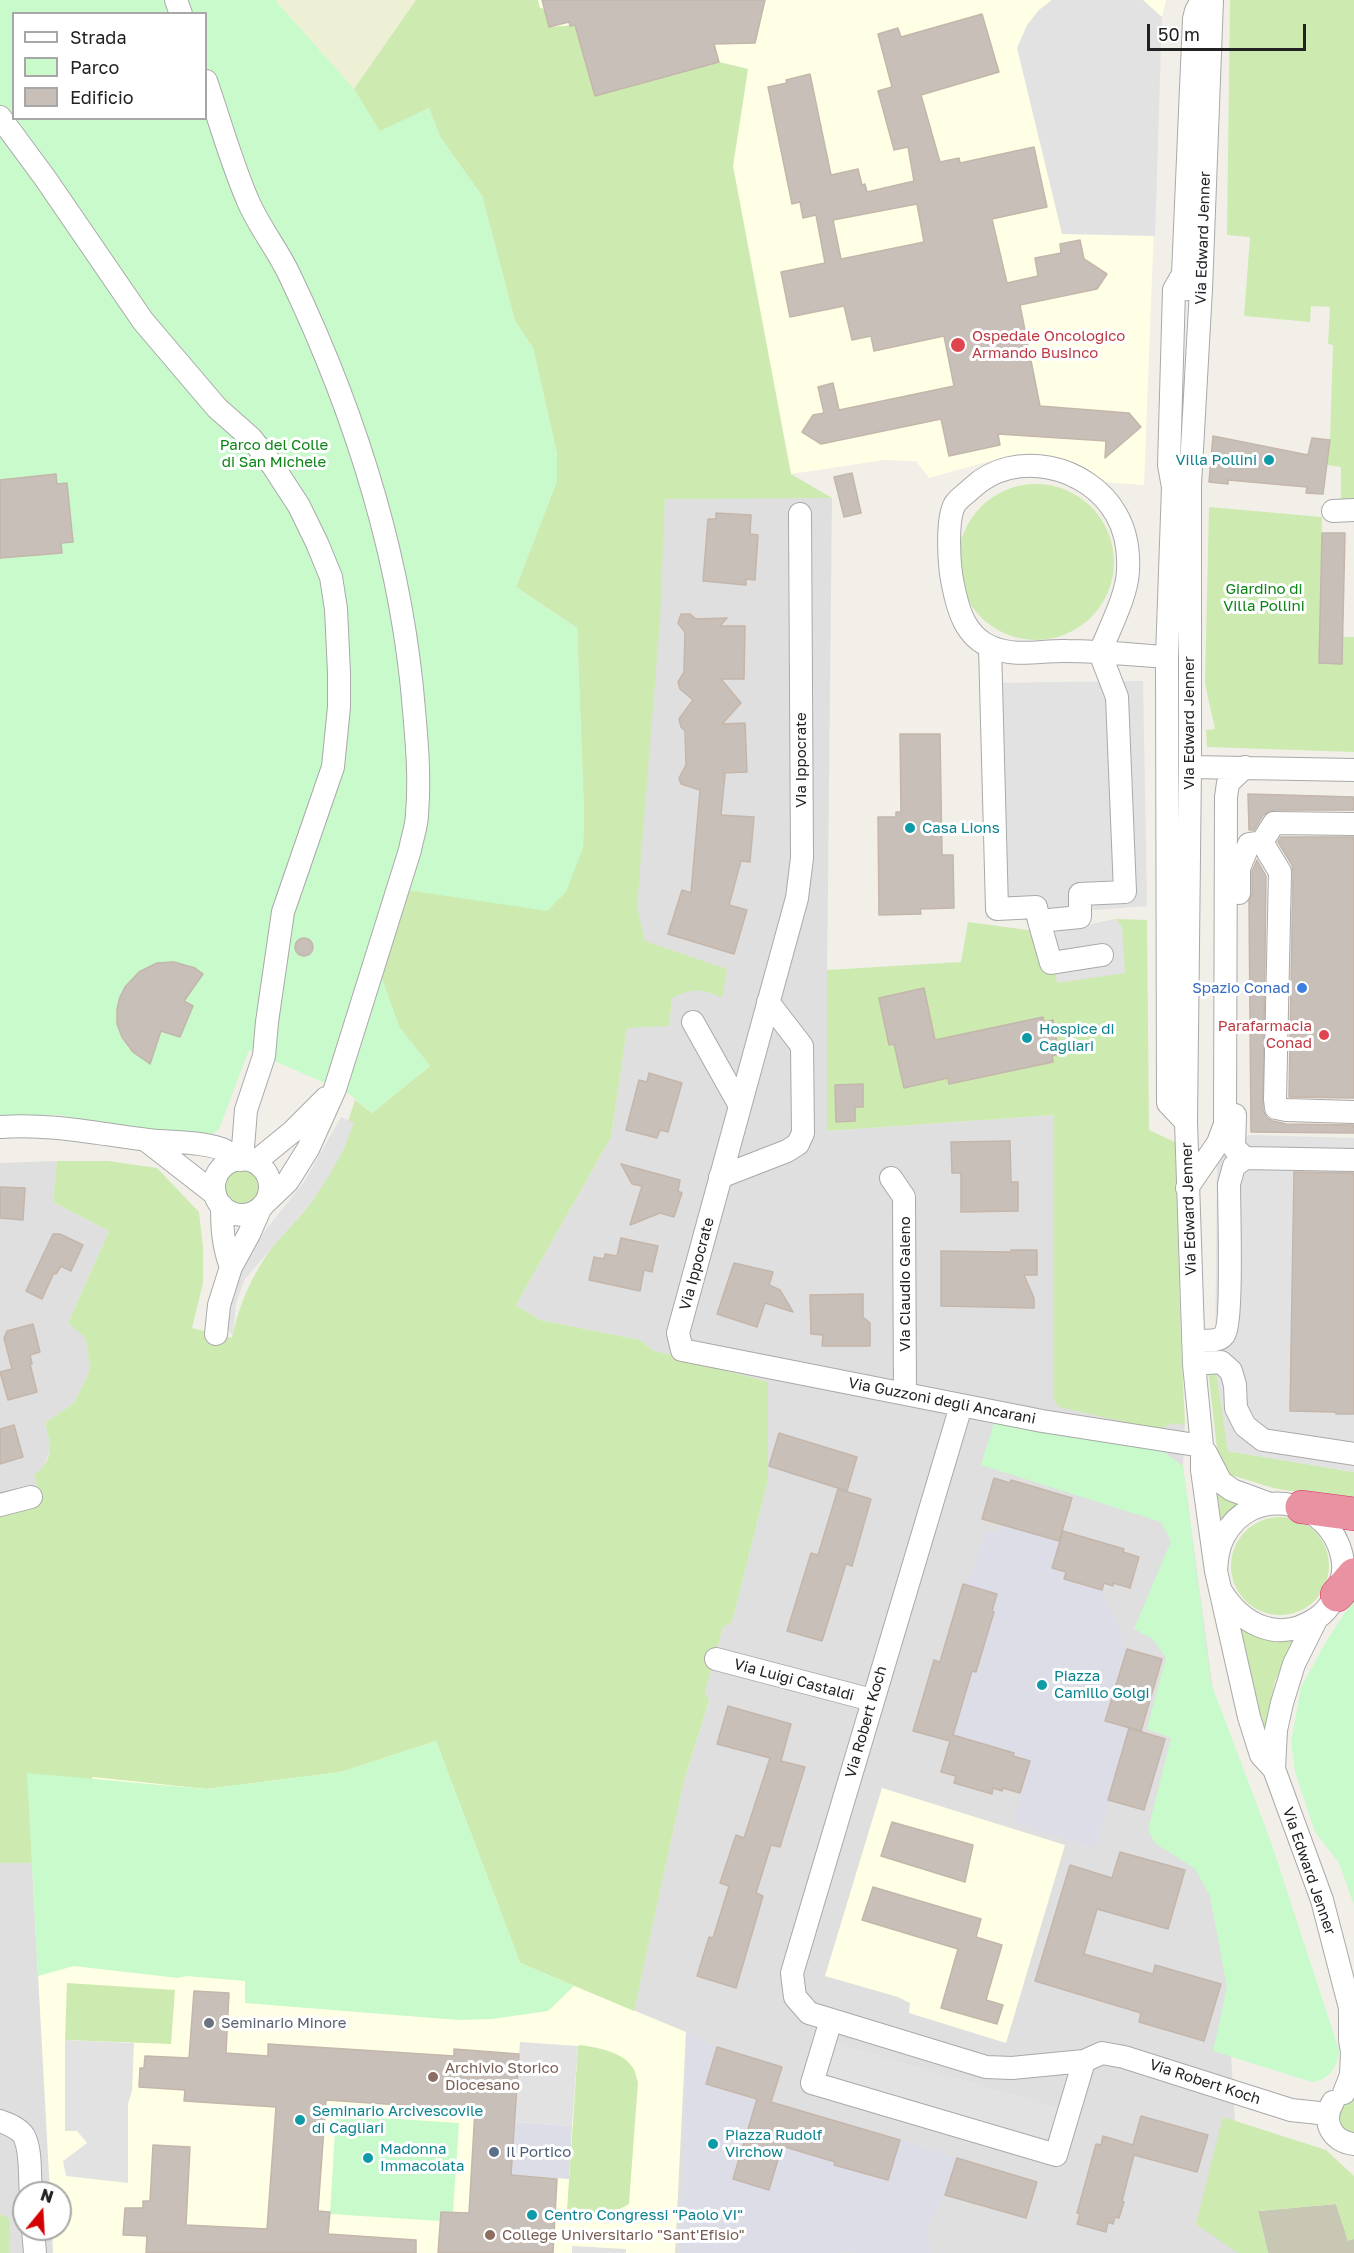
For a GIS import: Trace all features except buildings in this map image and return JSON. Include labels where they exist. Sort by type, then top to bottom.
[{"type":"highway","points":[[1302,1507],[1354,1514]]},
{"type":"street","points":[[1186,1122],[1168,1103],[1167,657],[1181,486],[1169,465],[1174,290],[1183,274],[1194,19],[1202,0]]},
{"type":"street","name":"Via Edward Jenner","points":[[1212,0],[1201,289],[1181,486],[1190,767],[1186,1122],[1194,1364],[1202,1446],[1202,1470],[1218,1581],[1236,1666],[1261,1755],[1274,1769],[1322,1900],[1352,2011],[1349,2093]]},
{"type":"street","points":[[146,1140],[233,1214],[242,1215],[263,1205],[288,1181],[308,1149],[335,1089],[410,850],[417,816],[417,749],[413,690],[403,617],[366,467],[327,359],[289,274],[248,202],[207,84]]},
{"type":"street","points":[[0,117],[45,178],[143,321],[217,408],[251,438],[273,466],[299,506],[331,578],[336,609],[339,674],[339,707],[333,767],[283,912],[264,1056],[246,1110],[246,1161]]},
{"type":"street","points":[[1174,290],[1201,289]]},
{"type":"street","points":[[1039,921],[1080,917],[1080,894],[1125,892],[1117,697],[1100,653],[1128,573],[1127,543],[1116,514],[1097,490],[1071,474],[1042,465],[1012,467],[983,478],[954,505],[949,566],[956,602],[967,630],[990,647],[1018,654],[1065,650],[1100,653],[1167,657]]},
{"type":"street","name":"Via Ippocrate","points":[[682,1350],[678,1333],[797,898],[802,858],[800,514]]},
{"type":"street","points":[[990,647],[997,909],[1036,907],[1051,963],[1102,956]]},
{"type":"street","points":[[1190,767],[1354,771]]},
{"type":"street","points":[[1187,1188],[1218,1143],[1225,1124],[1226,797],[1228,783],[1245,767]]},
{"type":"street","points":[[1245,1158],[1234,1148],[1239,868],[1249,844],[1262,842],[1274,823],[1354,824]]},
{"type":"street","points":[[1262,842],[1280,873],[1276,1108],[1354,1112]]},
{"type":"street","points":[[720,1177],[787,1151],[798,1144],[803,1133],[802,1046],[768,1002]]},
{"type":"street","points":[[693,1022],[740,1106]]},
{"type":"street","points":[[231,1267],[224,1250],[216,1176],[228,1163],[246,1161],[292,1132],[335,1089]]},
{"type":"street","points":[[0,1127],[28,1125],[68,1128],[203,1146],[226,1151],[262,1167],[270,1184],[263,1205],[231,1267],[219,1305],[216,1334]]},
{"type":"street","points":[[1193,1341],[1219,1339],[1226,1333],[1229,1307],[1229,1184],[1234,1166],[1245,1158],[1354,1160]]},
{"type":"street","name":"Via Claudio Galeno","points":[[891,1178],[904,1197],[905,1394]]},
{"type":"street","name":"Via Guzzoni degli Ancarani","points":[[682,1350],[1042,1421],[1202,1446]]},
{"type":"street","points":[[1194,1364],[1221,1362],[1231,1371],[1235,1385],[1236,1408],[1245,1426],[1263,1440],[1354,1454]]},
{"type":"street","name":"Via Robert Koch","points":[[962,1406],[792,1973],[795,1997],[809,2013],[986,2067],[1012,2068],[1084,2061],[1102,2053],[1124,2057],[1292,2110],[1328,2114]]},
{"type":"street","name":"Via Edward Jenner","points":[[1202,1446],[1221,1482],[1232,1490],[1270,1504]]},
{"type":"street","points":[[0,1505],[31,1497]]},
{"type":"street","name":"Via Edward Jenner","points":[[1218,1581],[1218,1552],[1225,1534],[1236,1520],[1252,1509],[1270,1504],[1286,1503],[1302,1507],[1321,1518],[1335,1534],[1342,1554],[1343,1575],[1336,1596],[1294,1664],[1276,1730],[1274,1769]]},
{"type":"street","points":[[1218,1581],[1231,1607],[1245,1620],[1262,1628],[1281,1630],[1300,1627],[1336,1596]]},
{"type":"street","name":"Via Luigi Castaldi","points":[[716,1659],[872,1700]]},
{"type":"street","points":[[831,2020],[812,2084],[1056,2155],[1084,2061]]},
{"type":"street","points":[[1349,2093],[1334,2100],[1328,2114],[1328,2125],[1332,2133],[1351,2146]]},
{"type":"street","points":[[0,2121],[23,2134],[27,2148],[30,2181]]},
{"type":"shaded area","points":[[275,0],[416,0],[354,89]]},
{"type":"shaded area","name":"Ospedale Oncologico Armando Businco","points":[[538,0],[1166,0],[1162,17],[1144,485],[1102,482],[1072,463],[1045,455],[1012,455],[929,478],[916,461],[884,460],[791,474],[733,166],[748,69],[719,62],[595,96],[576,27],[549,27],[544,9],[540,8]]},
{"type":"shaded area","points":[[1052,0],[1143,0],[1162,17],[1155,236],[1062,234],[1017,48],[1027,25],[1039,10]]},
{"type":"shaded area","points":[[665,498],[832,498],[827,1131],[1054,1115],[1054,1400],[1181,1425],[1185,1422],[1183,1466],[1240,1894],[1231,2053],[1235,2122],[1268,2253],[0,2253],[0,1863],[32,1863],[520,1963],[634,2010],[684,1781],[709,1702],[705,1691],[723,1627],[732,1622],[768,1480],[768,1382],[652,1350],[640,1340],[540,1320],[516,1305],[611,1137],[627,1027],[669,1025],[676,961],[618,949]]},
{"type":"shaded area","points":[[1143,681],[1147,906],[986,918],[982,683]]},
{"type":"shaded area","points":[[1116,919],[1122,927],[1125,973],[1057,983],[1050,933]]},
{"type":"shaded area","points":[[341,1117],[354,1123],[344,1149],[310,1204],[245,1279],[236,1303],[233,1336],[221,1321],[243,1258],[304,1182]]},
{"type":"shaded area","points":[[1249,1135],[1354,1138],[1354,1472],[1228,1451],[1215,1366],[1217,1167],[1225,1145]]},
{"type":"shaded area","points":[[57,1161],[53,1202],[109,1231],[68,1323],[86,1337],[90,1370],[74,1403],[45,1423],[51,1448],[44,1467],[34,1475],[41,1502],[0,1516],[0,1163]]},
{"type":"shaded area","name":"Piazza Camillo Golgi","points":[[1007,1526],[1022,1530],[1031,1529],[1030,1533],[1045,1537],[1047,1531],[1061,1535],[1052,1568],[1066,1572],[1064,1578],[1102,1590],[1127,1649],[1105,1720],[1129,1728],[1096,1848],[1013,1823],[1030,1761],[1013,1756],[1014,1753],[953,1735],[972,1671],[976,1672],[985,1643],[982,1642],[987,1635],[994,1612],[966,1585],[986,1534]]},
{"type":"shaded area","points":[[436,1741],[520,1963],[686,2032],[675,2253],[53,2253],[52,2241],[72,2241],[72,2181],[49,2181],[27,1773]]},
{"type":"shaded area","points":[[882,1788],[1065,1845],[1006,2043],[909,2013],[910,2003],[898,1997],[825,1976]]},
{"type":"shaded area","name":"Piazza Rudolf Virchow","points":[[686,2032],[717,2047],[706,2084],[761,2100],[754,2109],[733,2179],[783,2143],[793,2150],[835,2162],[834,2165],[887,2180],[900,2140],[957,2158],[945,2195],[927,2231],[931,2253],[856,2253],[856,2250],[837,2253],[681,2253]]},
{"type":"shaded area","points":[[65,2040],[134,2043],[132,2091],[128,2104],[128,2183],[66,2176],[63,2161],[87,2143],[77,2131],[65,2131]]},
{"type":"shaded area","points":[[520,2042],[578,2046],[572,2126],[514,2122]]},
{"type":"shaded area","points":[[837,2043],[1059,2108],[1048,2144],[826,2079]]},
{"type":"shaded area","points":[[514,2122],[572,2126],[569,2179],[511,2175]]},
{"type":"shaded area","points":[[1336,2204],[1348,2240],[1354,2239],[1354,2253],[1268,2253],[1258,2211]]},
{"type":"shaded area","points":[[572,2246],[626,2249],[626,2253],[572,2253]]},
{"type":"green space","name":"Parco del Colle di San Michele","points":[[0,0],[275,0],[354,89],[380,131],[429,108],[440,137],[482,196],[515,321],[533,348],[557,454],[557,481],[516,587],[577,628],[584,813],[583,848],[566,892],[547,911],[407,890],[381,976],[399,1027],[430,1066],[372,1113],[348,1093],[249,1050],[219,1129],[208,1137],[183,1137],[58,1115],[0,1116]]},
{"type":"green space","points":[[416,0],[538,0],[540,8],[544,9],[549,27],[575,25],[595,96],[719,62],[748,69],[733,166],[791,474],[832,498],[665,499],[660,620],[637,907],[645,941],[727,969],[722,998],[697,990],[686,992],[672,998],[669,1026],[627,1028],[611,1137],[516,1305],[540,1320],[640,1340],[652,1350],[768,1382],[768,1480],[732,1622],[723,1627],[705,1691],[709,1701],[684,1781],[634,2011],[520,1963],[436,1741],[341,1772],[206,1789],[93,1777],[32,1863],[0,1863],[0,1516],[41,1502],[34,1475],[45,1464],[50,1452],[45,1423],[74,1403],[90,1370],[86,1338],[68,1323],[109,1231],[53,1202],[57,1161],[108,1161],[157,1168],[199,1212],[203,1247],[203,1283],[192,1328],[232,1338],[242,1302],[259,1267],[273,1246],[308,1207],[326,1177],[355,1100],[372,1113],[430,1066],[399,1027],[381,976],[407,889],[418,891],[583,848],[584,813],[577,628],[516,587],[557,481],[557,454],[533,348],[515,321],[482,196],[440,137],[429,108],[380,132],[354,89]]},
{"type":"green space","points":[[1230,0],[1354,0],[1354,502],[1341,502],[1341,467],[1327,465],[1333,345],[1328,344],[1330,307],[1311,306],[1310,322],[1244,316],[1250,237],[1227,235]]},
{"type":"green space","points":[[1036,484],[1051,485],[1066,490],[1091,507],[1108,532],[1113,547],[1113,577],[1108,592],[1091,617],[1066,634],[1051,639],[1036,640],[1021,639],[1006,634],[981,617],[964,592],[959,577],[958,562],[959,547],[964,532],[981,507],[1006,490],[1021,485]]},
{"type":"green space","name":"Giardino di Villa Pollini","points":[[1209,507],[1322,517],[1319,663],[1342,663],[1343,637],[1354,637],[1354,752],[1207,747],[1206,730],[1215,729],[1205,684]]},
{"type":"green space","points":[[1116,919],[1147,920],[1149,1130],[1175,1142],[1185,1422],[1182,1425],[1171,1423],[1160,1430],[1059,1407],[1054,1400],[1054,1115],[827,1131],[827,970],[961,962],[968,922],[1050,933]]},
{"type":"green space","points":[[243,1170],[256,1175],[261,1188],[256,1201],[243,1206],[230,1201],[225,1188],[230,1175]]},
{"type":"green space","points":[[1219,1368],[1228,1451],[1354,1472],[1354,1502],[1273,1488],[1231,1475],[1222,1463],[1217,1449],[1208,1370]]},
{"type":"green space","points":[[998,1419],[1158,1448],[1183,1466],[1211,1683],[1271,1842],[1339,2050],[1332,2072],[1323,2079],[1312,2082],[1213,2051],[1227,1987],[1210,1896],[1195,1869],[1155,1843],[1148,1830],[1171,1738],[1147,1729],[1166,1658],[1153,1639],[1134,1629],[1171,1541],[1161,1522],[981,1465],[994,1423]]},
{"type":"green space","points":[[1217,1491],[1239,1504],[1225,1514],[1221,1521]]},
{"type":"green space","points":[[1270,1517],[1290,1517],[1315,1531],[1326,1547],[1329,1566],[1326,1585],[1315,1601],[1290,1615],[1270,1615],[1253,1607],[1239,1593],[1231,1576],[1231,1556],[1239,1539],[1253,1525]]},
{"type":"green space","points":[[1354,1599],[1354,1905],[1339,1863],[1315,1832],[1295,1772],[1291,1742],[1301,1687],[1329,1637]]},
{"type":"green space","points":[[1234,1621],[1295,1637],[1275,1681],[1264,1734]]},
{"type":"green space","points":[[436,1741],[520,1963],[574,1986],[548,2011],[492,2019],[458,2020],[245,2003],[245,1981],[186,1976],[178,1978],[74,1966],[38,1976],[27,1773],[206,1789],[341,1772]]},
{"type":"green space","points":[[67,1983],[175,1990],[171,2044],[65,2040]]},
{"type":"green space","points":[[578,2046],[601,2049],[623,2058],[634,2070],[638,2082],[629,2204],[606,2213],[567,2210]]},
{"type":"green space","points":[[1354,2100],[1354,2136],[1345,2135],[1335,2114],[1343,2104]]},
{"type":"green space","points":[[336,2115],[459,2123],[453,2213],[441,2212],[440,2221],[330,2214]]},
{"type":"green space","points":[[1223,2117],[1326,2150],[1354,2176],[1354,2239],[1348,2241],[1336,2204],[1258,2211],[1268,2253],[1238,2253],[1196,2224]]},
{"type":"green space","points":[[0,2214],[10,2219],[9,2253],[0,2253]]},
{"type":"place","name":"Ospedale Oncologico Armando Businco","points":[[958,345]]},
{"type":"place","name":"Villa Pollini","points":[[1269,460]]},
{"type":"place","name":"Casa Lions","points":[[910,828]]},
{"type":"place","name":"Spazio Conad","points":[[1302,988]]},
{"type":"place","name":"Parafarmacia Conad","points":[[1324,1035]]},
{"type":"place","name":"Hospice di Cagliari","points":[[1027,1038]]},
{"type":"place","name":"Piazza Camillo Golgi","points":[[1042,1685]]},
{"type":"place","name":"Seminario Minore","points":[[209,2023]]},
{"type":"place","name":"Archivio Storico Diocesano","points":[[433,2077]]},
{"type":"place","name":"Seminario Arcivescovile di Cagliari","points":[[300,2120]]},
{"type":"place","name":"Piazza Rudolf Virchow","points":[[713,2144]]},
{"type":"place","name":"Il Portico","points":[[494,2152]]},
{"type":"place","name":"Madonna Immacolata","points":[[368,2158]]},
{"type":"place","name":"Centro Congressi \"Paolo VI\"","points":[[532,2215]]},
{"type":"place","name":"College Universitario \"Sant'Efisio\"","points":[[490,2235]]}]
